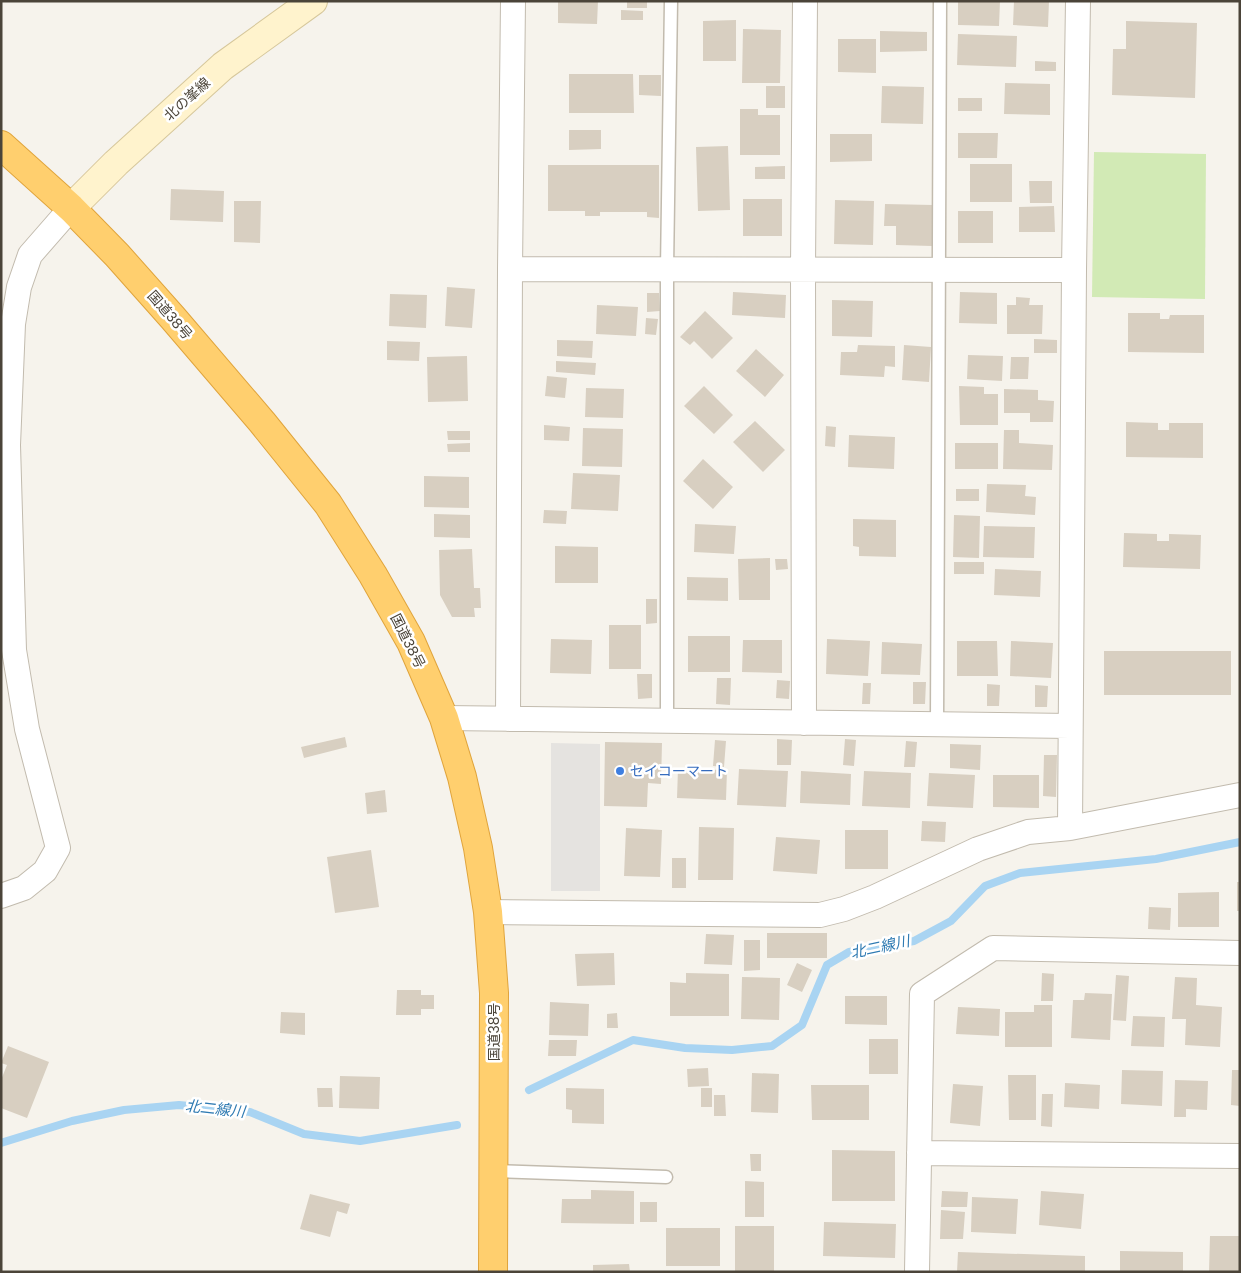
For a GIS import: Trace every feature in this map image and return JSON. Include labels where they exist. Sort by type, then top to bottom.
[{"type":"highway","name":"国道38号","points":[[1,145],[71,208],[117,255],[262,422],[328,504],[373,575],[411,642],[444,718],[462,777],[478,848],[488,912],[494,993],[493,1272]]},
{"type":"main road","name":"北の峯線","points":[[71,208],[116,163],[223,66],[313,1]]},
{"type":"street","points":[[508,719],[513,1]]},
{"type":"street","points":[[804,723],[803,270],[805,1]]},
{"type":"street","points":[[1070,828],[1078,1]]},
{"type":"street","points":[[1,896],[24,888],[45,871],[58,848],[27,730],[14,650],[4,445],[19,287],[30,255],[71,208]]},
{"type":"street","points":[[510,269],[1074,270]]},
{"type":"street","points":[[444,718],[1070,726]]},
{"type":"street","points":[[488,912],[820,915],[844,909],[875,897],[978,849],[1028,832],[1070,828],[1240,795]]},
{"type":"street","points":[[917,1272],[922,994],[993,948],[1240,954]]},
{"type":"street","points":[[919,1153],[1240,1156]]},
{"type":"lane","points":[[667,721],[667,269],[672,1]]},
{"type":"lane","points":[[937,724],[940,1]]},
{"type":"lane","points":[[493,1170],[666,1176]]},
{"type":"green space","points":[[1094,152],[1206,154],[1205,299],[1092,297]]},
{"type":"shaded area","points":[[551,743],[600,744],[600,891],[551,891]]},
{"type":"building","points":[[558,1],[598,1],[597,24],[558,23]]},
{"type":"building","points":[[627,1],[647,1],[647,8],[627,8]]},
{"type":"building","points":[[958,1],[1000,1],[999,26],[958,25]]},
{"type":"building","points":[[1014,1],[1049,1],[1048,27],[1013,25]]},
{"type":"building","points":[[621,10],[643,11],[643,20],[621,20]]},
{"type":"building","points":[[736,20],[736,61],[703,61],[703,21]]},
{"type":"building","points":[[1126,21],[1197,23],[1195,98],[1112,95],[1113,49],[1126,49]]},
{"type":"building","points":[[743,29],[781,30],[780,83],[742,83]]},
{"type":"building","points":[[880,31],[927,32],[927,51],[880,52]]},
{"type":"building","points":[[958,34],[1017,36],[1016,67],[957,65]]},
{"type":"building","points":[[838,39],[876,39],[876,73],[838,72]]},
{"type":"building","points":[[1035,61],[1056,62],[1056,71],[1035,71]]},
{"type":"building","points":[[569,74],[633,74],[634,113],[569,113]]},
{"type":"building","points":[[639,75],[661,75],[661,96],[639,95]]},
{"type":"building","points":[[1005,83],[1050,84],[1050,115],[1004,114]]},
{"type":"building","points":[[766,86],[785,86],[785,108],[766,108]]},
{"type":"building","points":[[882,86],[924,87],[923,124],[881,123]]},
{"type":"building","points":[[958,98],[982,98],[982,111],[958,111]]},
{"type":"building","points":[[740,109],[758,109],[758,115],[780,115],[780,155],[740,155]]},
{"type":"building","points":[[569,130],[601,130],[601,149],[569,150]]},
{"type":"building","points":[[958,133],[998,133],[997,158],[958,158]]},
{"type":"building","points":[[830,134],[872,134],[872,161],[830,162]]},
{"type":"building","points":[[728,146],[730,210],[698,211],[696,147]]},
{"type":"building","points":[[970,164],[1012,164],[1012,202],[970,202]]},
{"type":"building","points":[[548,165],[659,165],[659,218],[647,217],[647,212],[600,212],[600,216],[585,216],[585,211],[548,211]]},
{"type":"building","points":[[785,166],[785,179],[755,179],[755,167]]},
{"type":"building","points":[[1029,181],[1052,181],[1052,203],[1030,203]]},
{"type":"building","points":[[171,189],[224,191],[223,222],[170,220]]},
{"type":"building","points":[[743,199],[782,199],[782,236],[743,236]]},
{"type":"building","points":[[835,200],[874,201],[873,245],[834,244]]},
{"type":"building","points":[[234,201],[261,201],[260,243],[234,242]]},
{"type":"building","points":[[885,204],[933,205],[932,246],[896,245],[896,226],[884,226]]},
{"type":"building","points":[[1054,206],[1055,232],[1019,232],[1019,207]]},
{"type":"building","points":[[958,211],[993,211],[993,243],[958,243]]},
{"type":"building","points":[[447,287],[475,289],[472,328],[445,326]]},
{"type":"building","points":[[733,292],[786,295],[785,318],[732,315]]},
{"type":"building","points":[[960,292],[997,293],[997,324],[959,323]]},
{"type":"building","points":[[647,293],[659,293],[660,311],[647,312]]},
{"type":"building","points":[[390,294],[427,295],[426,328],[389,326]]},
{"type":"building","points":[[1016,297],[1030,298],[1029,305],[1043,305],[1042,334],[1007,334],[1007,305],[1016,305]]},
{"type":"building","points":[[832,300],[873,301],[872,337],[832,336]]},
{"type":"building","points":[[597,305],[638,307],[636,336],[596,334]]},
{"type":"building","points":[[705,311],[733,338],[712,359],[694,341],[690,345],[680,337]]},
{"type":"building","points":[[1128,313],[1160,313],[1160,319],[1169,319],[1170,315],[1204,315],[1204,353],[1128,352]]},
{"type":"building","points":[[646,318],[658,319],[656,335],[645,334]]},
{"type":"building","points":[[1034,339],[1057,340],[1057,353],[1034,353]]},
{"type":"building","points":[[557,340],[593,341],[592,358],[557,356]]},
{"type":"building","points":[[387,341],[420,342],[419,361],[387,360]]},
{"type":"building","points":[[858,345],[895,346],[895,367],[885,366],[884,377],[840,375],[841,352],[857,352]]},
{"type":"building","points":[[904,345],[931,347],[929,382],[902,380]]},
{"type":"building","points":[[756,349],[784,375],[765,397],[736,371]]},
{"type":"building","points":[[968,355],[1003,356],[1002,381],[967,379]]},
{"type":"building","points":[[467,356],[468,401],[428,402],[427,357]]},
{"type":"building","points":[[1011,357],[1029,357],[1028,379],[1010,379]]},
{"type":"building","points":[[556,361],[596,363],[595,375],[556,372]]},
{"type":"building","points":[[547,376],[567,378],[565,398],[545,396]]},
{"type":"building","points":[[704,386],[733,415],[714,434],[684,406]]},
{"type":"building","points":[[959,386],[984,387],[984,394],[998,394],[998,425],[960,425]]},
{"type":"building","points":[[586,388],[624,389],[623,418],[585,417]]},
{"type":"building","points":[[1004,389],[1038,390],[1038,400],[1054,401],[1053,422],[1030,422],[1030,413],[1004,413]]},
{"type":"building","points":[[755,421],[785,450],[763,472],[733,442]]},
{"type":"building","points":[[1126,422],[1158,423],[1158,430],[1169,430],[1169,423],[1203,423],[1203,458],[1126,457]]},
{"type":"building","points":[[544,425],[570,427],[569,441],[544,440]]},
{"type":"building","points":[[826,426],[836,427],[835,447],[825,446]]},
{"type":"building","points":[[583,428],[623,429],[622,467],[582,466]]},
{"type":"building","points":[[1004,430],[1019,430],[1019,443],[1053,445],[1052,470],[1003,469]]},
{"type":"building","points":[[447,431],[470,431],[470,440],[448,440]]},
{"type":"building","points":[[849,435],[895,437],[894,469],[848,467]]},
{"type":"building","points":[[470,443],[470,452],[448,452],[447,444]]},
{"type":"building","points":[[955,443],[998,443],[998,469],[955,469]]},
{"type":"building","points":[[703,459],[733,487],[713,509],[683,481]]},
{"type":"building","points":[[573,473],[620,475],[618,511],[571,509]]},
{"type":"building","points":[[424,476],[469,477],[469,508],[424,507]]},
{"type":"building","points":[[987,484],[1026,485],[1025,496],[1036,497],[1035,515],[986,512]]},
{"type":"building","points":[[956,489],[979,489],[979,501],[956,501]]},
{"type":"building","points":[[544,510],[567,511],[566,524],[543,523]]},
{"type":"building","points":[[434,514],[470,515],[470,538],[434,537]]},
{"type":"building","points":[[954,515],[980,516],[979,558],[953,557]]},
{"type":"building","points":[[853,519],[896,520],[896,557],[859,556],[859,547],[853,546]]},
{"type":"building","points":[[695,524],[736,526],[734,554],[694,552]]},
{"type":"building","points":[[984,526],[1035,527],[1034,558],[983,557]]},
{"type":"building","points":[[1124,533],[1157,534],[1157,541],[1169,541],[1169,534],[1201,535],[1200,569],[1123,567]]},
{"type":"building","points":[[555,546],[598,547],[598,583],[555,583]]},
{"type":"building","points":[[472,549],[474,588],[480,588],[481,608],[474,608],[475,617],[452,617],[440,595],[439,550]]},
{"type":"building","points":[[770,558],[770,600],[739,600],[738,559]]},
{"type":"building","points":[[775,559],[787,559],[788,569],[776,570]]},
{"type":"building","points":[[954,562],[984,562],[984,574],[954,574]]},
{"type":"building","points":[[995,569],[1041,571],[1040,597],[994,595]]},
{"type":"building","points":[[687,577],[728,578],[728,601],[687,600]]},
{"type":"building","points":[[646,599],[657,599],[657,623],[646,624]]},
{"type":"building","points":[[609,625],[641,625],[641,669],[609,669]]},
{"type":"building","points":[[688,636],[730,636],[730,672],[688,672]]},
{"type":"building","points":[[551,639],[592,640],[591,674],[550,673]]},
{"type":"building","points":[[827,639],[870,641],[868,676],[826,674]]},
{"type":"building","points":[[743,640],[782,640],[782,673],[742,672]]},
{"type":"building","points":[[957,641],[997,641],[998,676],[957,676]]},
{"type":"building","points":[[1011,641],[1053,643],[1051,678],[1010,676]]},
{"type":"building","points":[[882,642],[922,644],[920,675],[881,674]]},
{"type":"building","points":[[1104,651],[1231,651],[1231,695],[1104,695]]},
{"type":"building","points":[[637,674],[652,674],[652,698],[638,699]]},
{"type":"building","points":[[717,678],[731,678],[730,705],[716,704]]},
{"type":"building","points":[[777,680],[790,681],[789,699],[776,698]]},
{"type":"building","points":[[913,682],[926,682],[925,704],[913,704]]},
{"type":"building","points":[[863,683],[871,683],[870,704],[862,704]]},
{"type":"building","points":[[987,684],[1000,685],[999,706],[987,706]]},
{"type":"building","points":[[1035,685],[1048,686],[1047,707],[1035,707]]},
{"type":"building","points":[[345,737],[347,747],[304,758],[301,747]]},
{"type":"building","points":[[777,739],[792,740],[791,765],[777,765]]},
{"type":"building","points":[[845,739],[856,740],[854,766],[843,765]]},
{"type":"building","points":[[715,740],[726,741],[724,767],[713,766]]},
{"type":"building","points":[[906,741],[917,742],[915,767],[904,767]]},
{"type":"building","points":[[605,742],[662,743],[661,784],[648,783],[647,807],[604,806]]},
{"type":"building","points":[[950,744],[981,745],[980,770],[950,768]]},
{"type":"building","points":[[1044,755],[1057,755],[1056,797],[1043,796]]},
{"type":"building","points":[[678,769],[727,770],[726,800],[677,798]]},
{"type":"building","points":[[739,769],[788,771],[786,807],[737,805]]},
{"type":"building","points":[[801,771],[851,774],[850,805],[800,803]]},
{"type":"building","points":[[864,771],[911,773],[910,808],[862,806]]},
{"type":"building","points":[[929,773],[975,775],[973,808],[927,806]]},
{"type":"building","points":[[993,775],[1039,775],[1039,808],[993,807]]},
{"type":"building","points":[[385,790],[387,812],[367,814],[365,793]]},
{"type":"building","points":[[922,821],[946,822],[945,842],[921,841]]},
{"type":"building","points":[[699,827],[734,828],[733,880],[698,880]]},
{"type":"building","points":[[626,828],[662,830],[660,877],[624,876]]},
{"type":"building","points":[[845,830],[888,830],[888,869],[845,869]]},
{"type":"building","points":[[776,837],[820,840],[817,874],[773,871]]},
{"type":"building","points":[[371,850],[379,907],[335,913],[327,857]]},
{"type":"building","points":[[672,858],[686,858],[686,888],[672,888]]},
{"type":"building","points":[[1237,882],[1240,882],[1240,911],[1237,911]]},
{"type":"building","points":[[1219,892],[1219,927],[1178,927],[1178,893]]},
{"type":"building","points":[[1149,907],[1171,908],[1170,930],[1148,929]]},
{"type":"building","points":[[767,933],[827,933],[827,958],[767,958]]},
{"type":"building","points":[[706,934],[734,935],[732,965],[704,964]]},
{"type":"building","points":[[744,940],[760,940],[760,970],[744,971]]},
{"type":"building","points":[[614,953],[615,985],[577,986],[575,954]]},
{"type":"building","points":[[797,963],[812,970],[802,992],[787,985]]},
{"type":"building","points":[[686,973],[729,974],[729,1016],[670,1016],[670,982],[686,983]]},
{"type":"building","points":[[1042,973],[1054,974],[1053,1001],[1041,1001]]},
{"type":"building","points":[[1116,975],[1129,976],[1126,1021],[1113,1020]]},
{"type":"building","points":[[742,977],[780,978],[779,1020],[741,1019]]},
{"type":"building","points":[[1175,977],[1197,978],[1196,1005],[1222,1007],[1220,1047],[1185,1045],[1186,1019],[1172,1019]]},
{"type":"building","points":[[397,990],[421,990],[421,995],[434,995],[434,1009],[421,1009],[421,1015],[396,1015]]},
{"type":"building","points":[[1085,993],[1112,994],[1110,1040],[1071,1038],[1073,1000],[1084,1000]]},
{"type":"building","points":[[845,996],[887,996],[887,1025],[845,1024]]},
{"type":"building","points":[[550,1002],[589,1004],[588,1036],[549,1035]]},
{"type":"building","points":[[1034,1005],[1052,1005],[1052,1047],[1005,1047],[1005,1012],[1034,1012]]},
{"type":"building","points":[[958,1007],[1000,1009],[999,1036],[956,1034]]},
{"type":"building","points":[[281,1012],[305,1013],[305,1035],[280,1033]]},
{"type":"building","points":[[617,1013],[618,1028],[607,1028],[607,1014]]},
{"type":"building","points":[[1133,1016],[1165,1017],[1164,1047],[1131,1046]]},
{"type":"building","points":[[869,1039],[898,1039],[898,1074],[869,1074]]},
{"type":"building","points":[[549,1040],[577,1040],[576,1056],[548,1056]]},
{"type":"building","points":[[8,1046],[49,1062],[27,1118],[1,1108],[1,1080],[7,1065],[1,1063]]},
{"type":"building","points":[[708,1068],[709,1086],[688,1087],[687,1069]]},
{"type":"building","points":[[1122,1070],[1163,1071],[1162,1106],[1121,1104]]},
{"type":"building","points":[[1232,1070],[1240,1070],[1240,1106],[1231,1105]]},
{"type":"building","points":[[752,1073],[779,1074],[778,1113],[751,1112]]},
{"type":"building","points":[[1008,1075],[1036,1075],[1036,1120],[1009,1120]]},
{"type":"building","points":[[340,1076],[380,1077],[379,1109],[339,1108]]},
{"type":"building","points":[[1175,1080],[1208,1081],[1207,1110],[1186,1109],[1186,1117],[1174,1117]]},
{"type":"building","points":[[1065,1083],[1100,1085],[1099,1109],[1064,1107]]},
{"type":"building","points":[[953,1084],[983,1086],[980,1126],[950,1123]]},
{"type":"building","points":[[811,1085],[869,1085],[869,1120],[812,1120]]},
{"type":"building","points":[[317,1088],[332,1088],[333,1107],[318,1107]]},
{"type":"building","points":[[566,1088],[604,1089],[604,1124],[572,1123],[572,1110],[566,1109]]},
{"type":"building","points":[[701,1088],[712,1088],[712,1107],[701,1107]]},
{"type":"building","points":[[1042,1094],[1053,1094],[1052,1127],[1041,1126]]},
{"type":"building","points":[[714,1095],[725,1095],[726,1116],[714,1116]]},
{"type":"building","points":[[832,1150],[895,1151],[895,1201],[832,1201]]},
{"type":"building","points":[[750,1154],[761,1154],[761,1171],[751,1171]]},
{"type":"building","points":[[745,1181],[764,1182],[764,1217],[745,1217]]},
{"type":"building","points":[[591,1190],[634,1191],[634,1224],[561,1223],[562,1199],[591,1199]]},
{"type":"building","points":[[942,1191],[968,1192],[967,1207],[941,1207]]},
{"type":"building","points":[[1041,1191],[1084,1194],[1081,1229],[1039,1225]]},
{"type":"building","points":[[310,1194],[350,1204],[347,1214],[337,1211],[330,1237],[300,1229]]},
{"type":"building","points":[[972,1197],[1018,1199],[1016,1234],[971,1232]]},
{"type":"building","points":[[640,1202],[657,1202],[657,1222],[640,1222]]},
{"type":"building","points":[[941,1210],[965,1212],[963,1239],[940,1239]]},
{"type":"building","points":[[824,1222],[896,1224],[895,1258],[823,1256]]},
{"type":"building","points":[[735,1226],[774,1226],[774,1272],[735,1272]]},
{"type":"building","points":[[666,1228],[720,1228],[720,1266],[666,1266]]},
{"type":"building","points":[[1210,1236],[1240,1236],[1240,1272],[1209,1272]]},
{"type":"building","points":[[1120,1251],[1183,1252],[1183,1272],[1120,1272]]},
{"type":"building","points":[[958,1252],[1085,1256],[1085,1272],[957,1272]]},
{"type":"building","points":[[629,1264],[630,1272],[593,1272],[593,1265]]},
{"type":"waterway","name":"北二線川","points":[[529,1090],[633,1040],[685,1048],[732,1050],[772,1046],[802,1025],[827,965],[849,952],[914,941],[951,921],[985,886],[1020,873],[1156,859],[1240,842]]},
{"type":"waterway","name":"北二線川","points":[[1,1143],[72,1121],[124,1110],[179,1105],[250,1112],[304,1134],[360,1141],[457,1125]]},
{"type":"place","name":"セイコーマート","points":[[620,771]]}]
